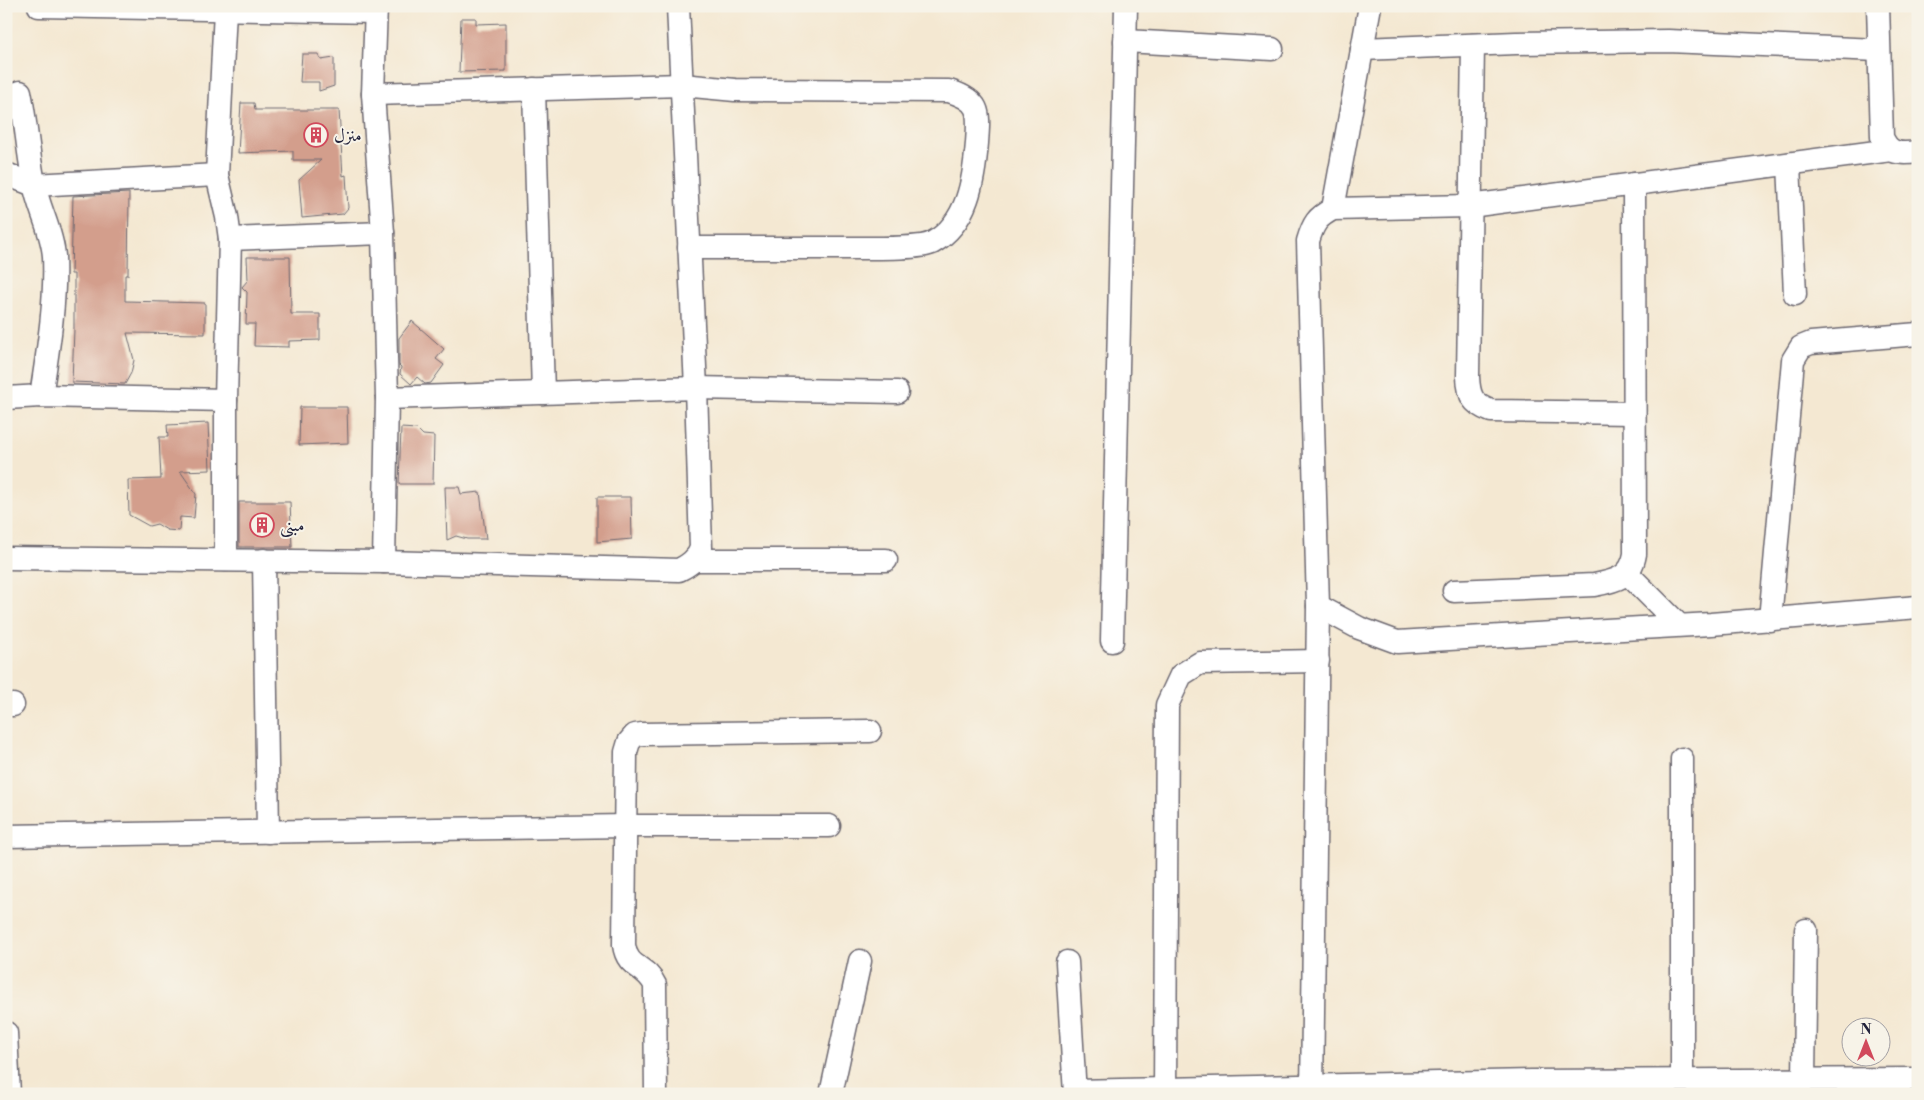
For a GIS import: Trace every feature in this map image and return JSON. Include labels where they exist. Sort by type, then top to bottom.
[{"type":"street","points":[[39,6],[225,10],[376,9],[373,94],[382,234],[387,398],[384,562]]},
{"type":"street","points":[[6,558],[384,562],[679,570],[688,566],[699,553],[700,548],[696,388],[678,6]]},
{"type":"street","points":[[1112,641],[1126,6]]},
{"type":"street","points":[[1332,209],[1370,6]]},
{"type":"street","points":[[1878,6],[1881,128],[1885,146],[1891,150]]},
{"type":"street","points":[[225,10],[217,175],[227,216],[230,239],[226,400],[226,560]]},
{"type":"street","points":[[1125,41],[1272,48]]},
{"type":"street","points":[[1362,49],[1668,41],[1878,50]]},
{"type":"street","points":[[1473,45],[1468,390],[1472,399],[1480,407],[1491,411],[1634,413]]},
{"type":"street","points":[[373,94],[682,85],[735,90],[949,91],[964,96],[974,104],[979,118],[975,173],[967,200],[957,221],[931,244],[896,248],[689,248]]},
{"type":"street","points":[[534,89],[543,393]]},
{"type":"street","points":[[20,92],[34,185],[49,228],[54,254],[52,306],[41,396]]},
{"type":"street","points":[[1312,1089],[1318,606],[1308,241],[1312,228],[1321,215],[1332,209],[1470,206],[1891,150],[1908,153],[1918,152]]},
{"type":"street","points":[[1789,164],[1795,294]]},
{"type":"street","points":[[6,174],[34,185],[217,175]]},
{"type":"street","points":[[1454,591],[1594,585],[1613,582],[1627,573],[1633,564],[1635,554],[1634,184]]},
{"type":"street","points":[[230,239],[382,234]]},
{"type":"street","points":[[1770,620],[1793,360],[1800,347],[1812,343],[1918,334]]},
{"type":"street","points":[[387,398],[696,388],[897,392]]},
{"type":"street","points":[[6,398],[41,396],[226,400]]},
{"type":"street","points":[[264,560],[268,832]]},
{"type":"street","points":[[694,560],[886,560]]},
{"type":"street","points":[[1627,573],[1679,624]]},
{"type":"street","points":[[1318,606],[1359,628],[1397,642],[1770,620],[1918,607]]},
{"type":"street","points":[[1165,1092],[1167,705],[1181,675],[1200,663],[1318,661]]},
{"type":"street","points":[[656,1094],[655,984],[648,974],[632,964],[625,952],[626,752],[629,742],[635,735],[870,731]]},
{"type":"street","points":[[1682,759],[1682,1080]]},
{"type":"street","points":[[6,836],[625,826],[829,826]]},
{"type":"street","points":[[1804,1079],[1806,930]]},
{"type":"street","points":[[831,1094],[860,961]]},
{"type":"street","points":[[1067,962],[1074,1092],[1532,1087],[1682,1080],[1743,1086],[1804,1079],[1832,1086],[1918,1079]]},
{"type":"street","points":[[6,1033],[9,1094]]},
{"type":"building","points":[[461,18],[476,18],[476,24],[506,23],[506,71],[459,72]]},
{"type":"building","name":"منزل","points":[[302,54],[318,54],[321,60],[334,58],[334,86],[319,91],[319,82],[300,82]]},
{"type":"building","points":[[241,103],[254,103],[255,110],[339,110],[343,176],[346,175],[348,208],[343,214],[302,218],[299,180],[321,160],[293,160],[293,151],[238,153]]},
{"type":"building","points":[[129,193],[128,275],[125,275],[125,301],[205,303],[205,334],[127,333],[134,360],[131,373],[125,384],[72,382],[74,329],[74,274],[71,274],[73,196]]},
{"type":"building","points":[[247,257],[290,257],[291,314],[320,314],[320,340],[289,341],[289,347],[254,346],[255,324],[246,324],[247,292],[242,287],[248,280]]},
{"type":"building","points":[[412,321],[444,349],[436,359],[444,365],[431,383],[425,384],[417,377],[411,384],[400,374],[399,338]]},
{"type":"building","points":[[300,407],[347,407],[348,443],[299,445]]},
{"type":"building","points":[[208,423],[210,470],[180,471],[196,494],[194,518],[180,517],[179,531],[167,530],[157,524],[149,526],[129,515],[128,480],[161,479],[159,437],[168,437],[167,425]]},
{"type":"building","points":[[401,428],[417,429],[423,435],[434,436],[433,484],[399,484]]},
{"type":"building","points":[[445,487],[459,487],[461,494],[480,492],[486,539],[467,539],[456,536],[447,540]]},
{"type":"building","points":[[597,497],[631,497],[632,539],[597,542]]},
{"type":"building","name":"مبنى","points":[[239,502],[290,502],[292,547],[239,547]]},
{"type":"place","name":"منزل","points":[[316,135]]},
{"type":"place","name":"مبنى","points":[[262,525]]}]
